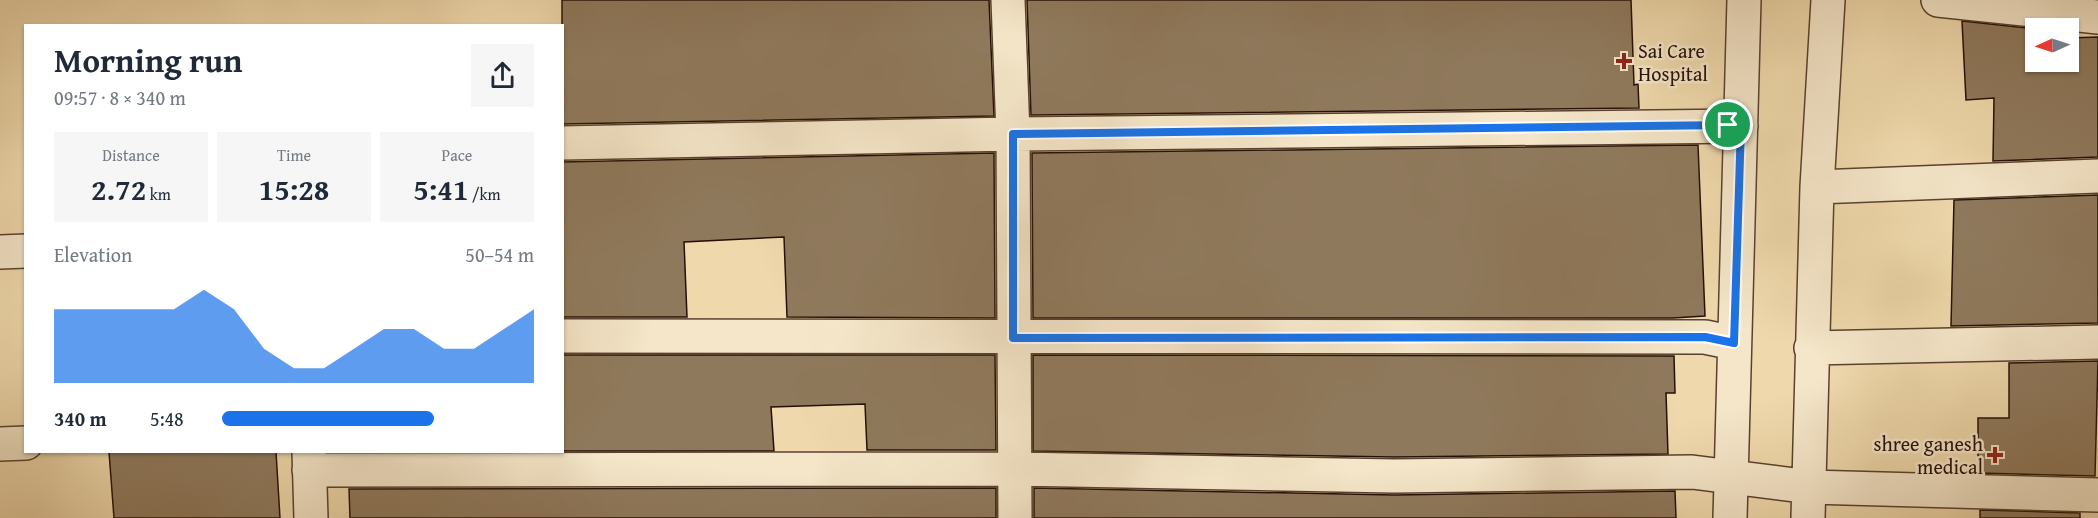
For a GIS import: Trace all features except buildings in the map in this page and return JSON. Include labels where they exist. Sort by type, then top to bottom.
[{"type":"street","points":[[1008,0],[1013,134],[1012,469],[1015,518]]},
{"type":"street","points":[[1731,518],[1744,0]]},
{"type":"street","points":[[1809,503],[1811,348],[1817,187],[1828,0]]},
{"type":"street","points":[[1938,0],[2098,17]]},
{"type":"street","points":[[564,143],[1013,134],[1741,126]]},
{"type":"street","points":[[1817,187],[2098,176]]},
{"type":"street","points":[[0,252],[24,250]]},
{"type":"street","points":[[564,336],[1705,337],[1734,343]]},
{"type":"street","points":[[1811,348],[2098,342]]},
{"type":"street","points":[[0,444],[24,442]]},
{"type":"street","points":[[310,518],[309,461],[1394,476],[1692,472],[1731,476],[1809,503],[2098,495]]},
{"type":"place","name":"Sai Care Hospital","points":[[1624,61]]},
{"type":"place","name":"shree ganesh medical","points":[[1995,455]]},
{"type":"route","points":[[1728,125],[1741,126],[1734,343],[1705,337],[1013,338],[1013,134],[1728,125]]}]
